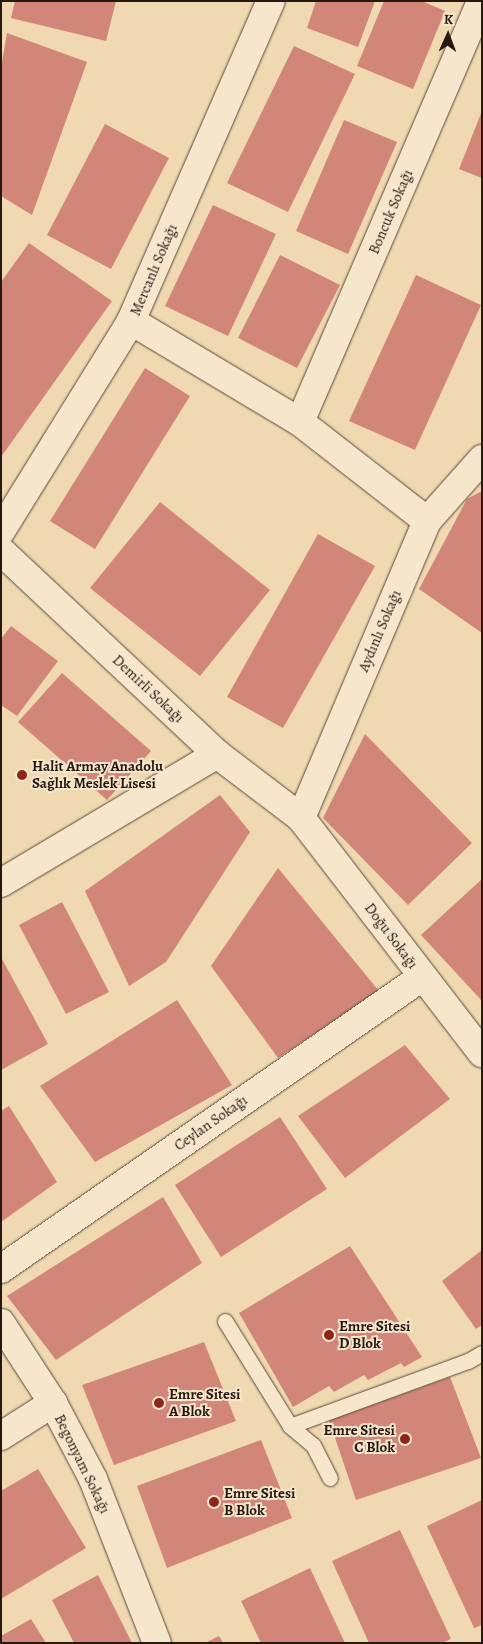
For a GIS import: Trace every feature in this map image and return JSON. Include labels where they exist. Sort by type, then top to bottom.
[{"type":"street","name":"Mercanlı Sokağı","points":[[271,1],[131,321],[300,422],[427,521]]},
{"type":"street","name":"Boncuk Sokağı","points":[[300,422],[481,1]]},
{"type":"street","points":[[1,531],[131,321]]},
{"type":"street","name":"Aydınlı Sokağı","points":[[301,818],[427,521],[482,459]]},
{"type":"street","name":"Demirli Sokağı","points":[[1,552],[218,754],[301,818]]},
{"type":"street","points":[[1,883],[218,754]]},
{"type":"street","name":"Doğu Sokağı","points":[[301,818],[422,978],[482,1053]]},
{"type":"street","name":"Ceylan Sokağı","points":[[1,1269],[422,978]]},
{"type":"street","name":"Begonyam Sokağı","points":[[1,1323],[52,1403],[93,1479],[157,1643]]},
{"type":"street","points":[[1,1436],[52,1403]]},
{"type":"lane","points":[[225,1321],[290,1426],[313,1444],[330,1478]]},
{"type":"lane","points":[[290,1426],[468,1361],[482,1353]]},
{"type":"building","points":[[15,1],[116,1],[106,41],[11,18]]},
{"type":"building","points":[[316,1],[375,1],[358,47],[307,28]]},
{"type":"building","points":[[384,1],[422,1],[445,11],[413,89],[357,66]]},
{"type":"building","points":[[7,33],[87,62],[32,215],[1,196],[1,68]]},
{"type":"building","points":[[294,46],[355,74],[288,212],[227,183]]},
{"type":"building","points":[[482,111],[482,178],[459,169]]},
{"type":"building","points":[[344,120],[397,142],[348,254],[296,231]]},
{"type":"building","points":[[105,124],[169,158],[111,269],[47,235]]},
{"type":"building","points":[[213,205],[276,234],[228,336],[165,306]]},
{"type":"building","points":[[29,243],[112,301],[1,457],[1,282]]},
{"type":"building","points":[[280,255],[340,285],[297,368],[238,338]]},
{"type":"building","points":[[416,275],[481,305],[415,450],[349,421]]},
{"type":"building","points":[[145,368],[190,396],[95,549],[50,521]]},
{"type":"building","points":[[482,491],[482,633],[419,589],[467,499]]},
{"type":"building","points":[[160,502],[270,590],[200,676],[90,588]]},
{"type":"building","points":[[318,534],[375,566],[283,728],[227,697]]},
{"type":"building","points":[[11,626],[58,661],[17,716],[1,705],[1,639]]},
{"type":"building","points":[[62,673],[151,751],[107,800],[18,722]]},
{"type":"building","points":[[365,734],[472,843],[408,905],[323,818]]},
{"type":"building","points":[[220,795],[250,832],[166,962],[129,986],[85,891]]},
{"type":"building","points":[[278,868],[379,991],[278,1058],[211,966]]},
{"type":"building","points":[[482,879],[482,1001],[421,935]]},
{"type":"building","points":[[62,902],[109,992],[66,1014],[19,925]]},
{"type":"building","points":[[1,957],[48,1044],[1,1070]]},
{"type":"building","points":[[177,1000],[232,1085],[95,1162],[40,1086]]},
{"type":"building","points":[[405,1045],[450,1099],[345,1178],[298,1116]]},
{"type":"building","points":[[9,1106],[57,1182],[1,1222],[1,1111]]},
{"type":"building","points":[[280,1117],[327,1189],[221,1257],[175,1185]]},
{"type":"building","points":[[163,1197],[202,1263],[56,1360],[7,1296]]},
{"type":"building","name":"Emre Sitesi D Blok","points":[[350,1246],[422,1357],[404,1367],[401,1363],[368,1380],[364,1375],[334,1392],[329,1386],[293,1407],[239,1313]]},
{"type":"building","points":[[482,1250],[482,1325],[476,1329],[442,1281]]},
{"type":"building","name":"Emre Sitesi A Blok","points":[[204,1342],[236,1421],[114,1465],[82,1385]]},
{"type":"building","name":"Emre Sitesi C Blok","points":[[450,1377],[481,1458],[356,1500],[329,1420]]},
{"type":"building","name":"Emre Sitesi B Blok","points":[[261,1440],[292,1518],[167,1568],[137,1486]]},
{"type":"building","points":[[38,1469],[86,1548],[1,1599],[1,1491]]},
{"type":"building","points":[[482,1500],[482,1625],[474,1628],[427,1526]]},
{"type":"building","points":[[400,1530],[451,1639],[442,1643],[369,1643],[332,1561]]},
{"type":"building","points":[[310,1568],[345,1643],[261,1643],[241,1601]]},
{"type":"building","points":[[98,1575],[132,1643],[74,1643],[52,1600]]},
{"type":"building","points":[[31,1619],[46,1643],[1,1643],[1,1636]]},
{"type":"building","points":[[219,1636],[223,1643],[205,1643]]},
{"type":"place","name":"Halit Armay Anadolu Sağlık Meslek Lisesi","points":[[22,775]]},
{"type":"place","name":"Emre Sitesi D Blok","points":[[329,1335]]},
{"type":"place","name":"Emre Sitesi A Blok","points":[[159,1403]]},
{"type":"place","name":"Emre Sitesi C Blok","points":[[405,1439]]},
{"type":"place","name":"Emre Sitesi B Blok","points":[[214,1502]]}]
